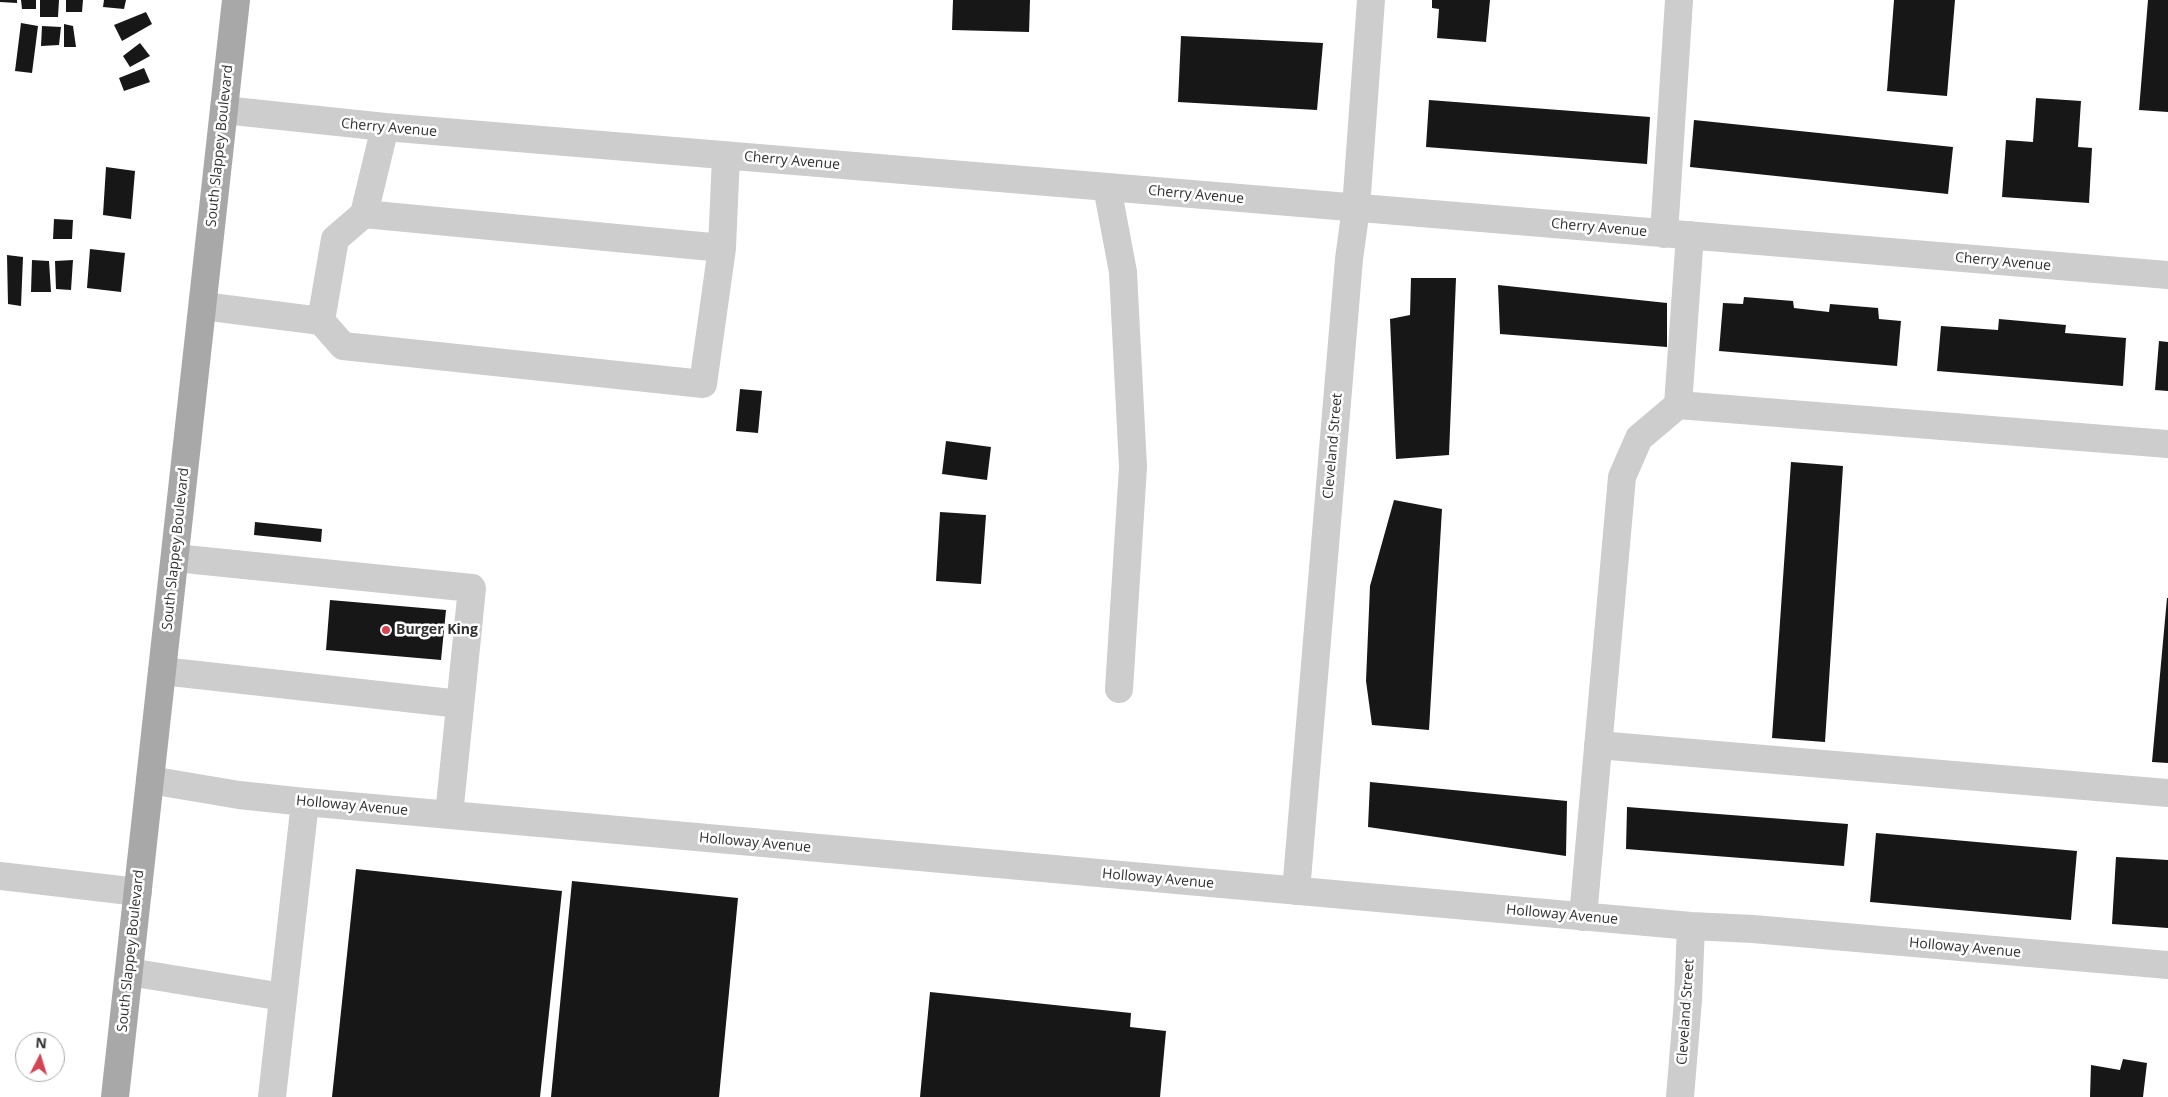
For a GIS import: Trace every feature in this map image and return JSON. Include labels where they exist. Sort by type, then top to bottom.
[{"type":"main road","name":"South Slappey Boulevard","points":[[115,1097],[236,0]]},
{"type":"street","name":"Cleveland Street","points":[[1296,891],[1348,268],[1356,208],[1371,0]]},
{"type":"street","points":[[1678,405],[1679,0]]},
{"type":"street","name":"Cherry Avenue","points":[[224,110],[385,128],[2168,275]]},
{"type":"street","points":[[321,320],[335,239],[364,214],[385,128]]},
{"type":"street","points":[[203,306],[321,320],[344,346],[703,384],[722,248],[726,156]]},
{"type":"street","points":[[1107,187],[1123,272],[1133,467],[1119,689]]},
{"type":"street","points":[[364,214],[722,248]]},
{"type":"street","points":[[1583,917],[1622,477],[1640,438],[1678,405],[2168,444]]},
{"type":"street","points":[[175,558],[472,588],[449,815]]},
{"type":"street","points":[[162,671],[460,704]]},
{"type":"street","points":[[1598,746],[2168,793]]},
{"type":"street","name":"Holloway Avenue","points":[[150,780],[239,795],[305,802],[1583,917],[1753,929],[2168,965]]},
{"type":"street","points":[[272,1097],[305,802]]},
{"type":"street","points":[[0,876],[138,892]]},
{"type":"street","name":"Cleveland Street","points":[[1680,1097],[1688,1000],[1691,926]]},
{"type":"street","points":[[129,972],[283,997]]},
{"type":"building","points":[[0,0],[17,0],[17,3],[0,2]]},
{"type":"building","points":[[21,0],[36,0],[36,9],[22,9]]},
{"type":"building","points":[[40,0],[59,0],[58,17],[40,17]]},
{"type":"building","points":[[66,0],[83,0],[82,12],[66,12]]},
{"type":"building","points":[[104,0],[126,0],[124,9],[103,7]]},
{"type":"building","points":[[953,0],[1030,0],[1029,32],[952,30]]},
{"type":"building","points":[[1432,0],[1490,0],[1486,42],[1437,38],[1439,9],[1432,8]]},
{"type":"building","points":[[1894,0],[1955,0],[1947,96],[1887,91]]},
{"type":"building","points":[[2148,0],[2168,0],[2168,112],[2139,110]]},
{"type":"building","points":[[146,12],[152,24],[122,41],[114,25]]},
{"type":"building","points":[[21,23],[38,26],[32,73],[15,71]]},
{"type":"building","points":[[64,24],[73,26],[76,47],[64,47]]},
{"type":"building","points":[[42,26],[61,27],[59,45],[41,46]]},
{"type":"building","points":[[1181,36],[1323,43],[1317,110],[1178,102]]},
{"type":"building","points":[[140,43],[150,56],[130,67],[123,56]]},
{"type":"building","points":[[144,68],[150,82],[124,91],[119,78]]},
{"type":"building","points":[[2036,98],[2081,101],[2078,147],[2092,148],[2089,203],[2002,197],[2006,140],[2033,142]]},
{"type":"building","points":[[1429,100],[1650,117],[1647,164],[1426,147]]},
{"type":"building","points":[[1694,120],[1953,147],[1948,194],[1690,167]]},
{"type":"building","points":[[106,167],[135,171],[131,219],[103,215]]},
{"type":"building","points":[[54,219],[73,220],[72,239],[53,239]]},
{"type":"building","points":[[90,249],[125,253],[121,292],[87,288]]},
{"type":"building","points":[[7,255],[23,257],[21,306],[8,304]]},
{"type":"building","points":[[32,260],[49,261],[51,292],[31,292]]},
{"type":"building","points":[[73,260],[71,290],[56,289],[55,261]]},
{"type":"building","points":[[1411,278],[1456,278],[1449,455],[1396,459],[1390,319],[1410,315]]},
{"type":"building","points":[[1498,285],[1667,303],[1667,347],[1500,334]]},
{"type":"building","points":[[1744,297],[1793,301],[1794,308],[1829,312],[1830,304],[1878,308],[1879,319],[1901,321],[1897,366],[1719,351],[1723,303],[1743,304]]},
{"type":"building","points":[[1999,319],[2066,325],[2065,333],[2126,338],[2123,386],[1937,371],[1941,326],[1998,330]]},
{"type":"building","points":[[2159,341],[2168,342],[2168,391],[2155,390]]},
{"type":"building","points":[[740,389],[762,391],[758,433],[736,431]]},
{"type":"building","points":[[946,441],[991,447],[987,480],[942,474]]},
{"type":"building","points":[[1791,462],[1843,466],[1825,742],[1772,738]]},
{"type":"building","points":[[1394,500],[1442,509],[1429,730],[1372,725],[1366,681],[1370,586]]},
{"type":"building","points":[[940,512],[986,515],[981,584],[936,581]]},
{"type":"building","points":[[255,522],[322,529],[321,542],[254,535]]},
{"type":"building","points":[[2168,598],[2168,763],[2152,762]]},
{"type":"building","name":"Burger King","points":[[330,600],[446,610],[441,660],[326,650]]},
{"type":"building","points":[[1370,782],[1567,801],[1566,856],[1368,827]]},
{"type":"building","points":[[1627,807],[1848,824],[1844,866],[1626,849]]},
{"type":"building","points":[[1876,833],[2077,851],[2071,920],[1870,902]]},
{"type":"building","points":[[2116,857],[2168,860],[2168,928],[2112,924]]},
{"type":"building","points":[[356,869],[562,891],[540,1097],[332,1097]]},
{"type":"building","points":[[572,881],[738,898],[719,1097],[551,1097]]},
{"type":"building","points":[[930,992],[1131,1013],[1130,1027],[1166,1031],[1160,1097],[920,1097]]},
{"type":"building","points":[[2123,1059],[2147,1063],[2143,1097],[2090,1097],[2091,1065],[2120,1070]]},
{"type":"place","name":"Burger King","points":[[386,630]]}]
